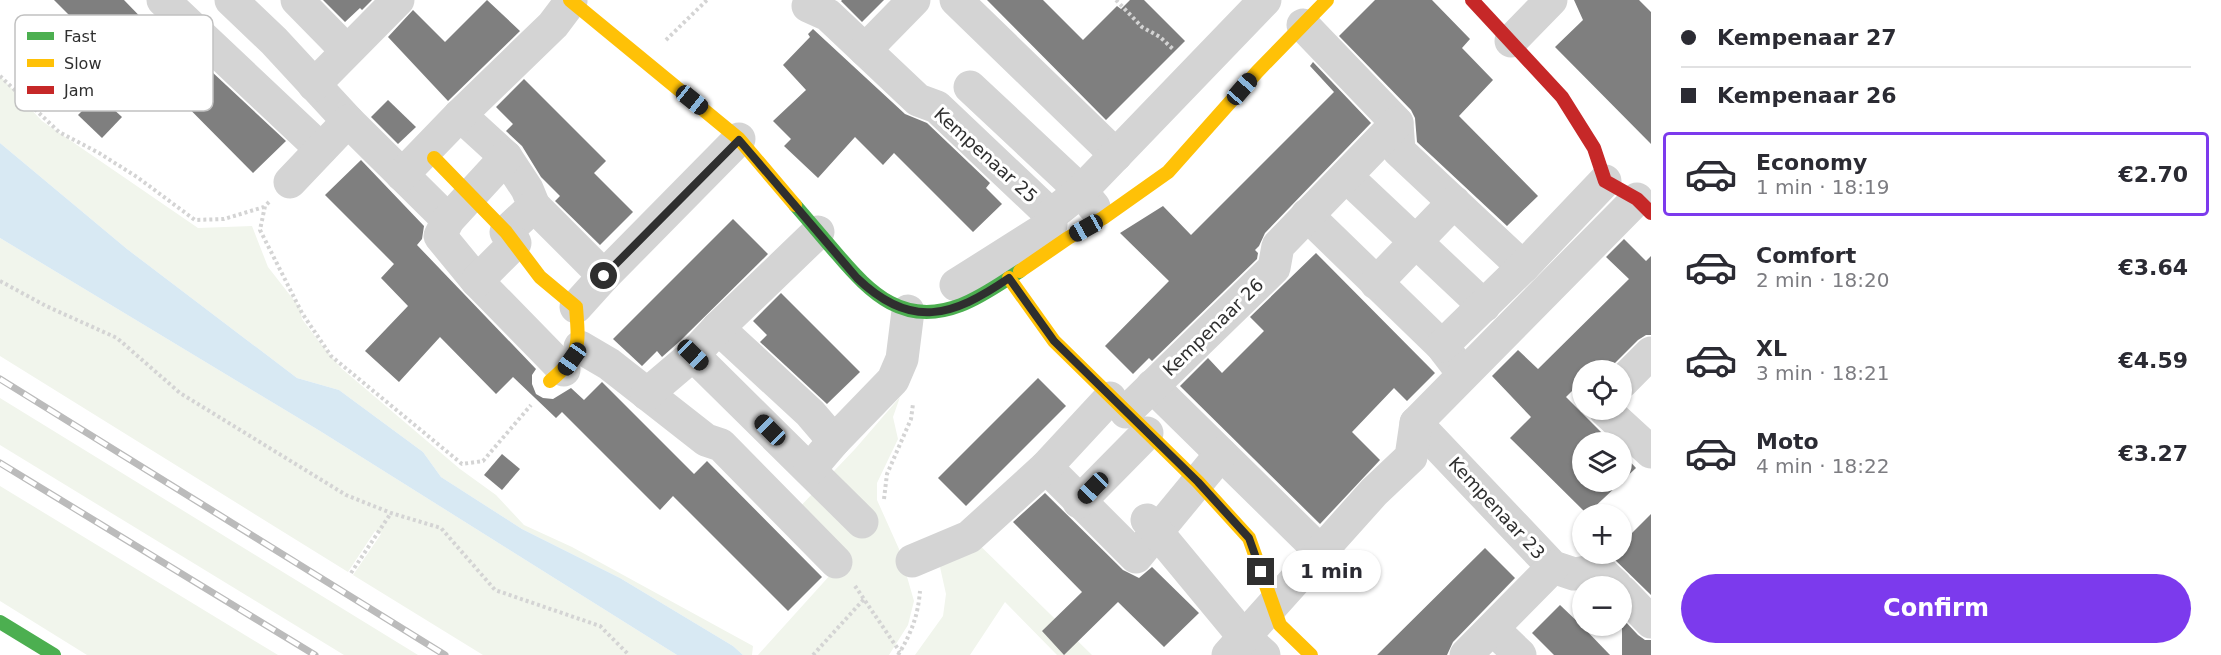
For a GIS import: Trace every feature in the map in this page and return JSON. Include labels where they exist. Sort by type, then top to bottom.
[{"type":"street","points":[[163,0],[179,15]]},
{"type":"street","points":[[231,0],[448,220]]},
{"type":"street","points":[[297,0],[347,51]]},
{"type":"street","points":[[314,85],[398,0]]},
{"type":"street","points":[[865,50],[914,0]]},
{"type":"street","points":[[956,0],[1116,155]]},
{"type":"street","name":"Kempenaar 25","points":[[1052,215],[1081,191],[1264,0]]},
{"type":"street","points":[[402,175],[553,25],[571,1],[739,140],[873,293],[908,311],[930,312],[958,306],[977,298],[1068,238],[1103,218],[1168,171],[1257,72],[1327,0]]},
{"type":"street","points":[[1152,526],[1245,649],[1273,606],[1374,492],[1411,457],[1416,423],[1463,374],[1644,206],[1605,181],[1594,148],[1562,97],[1472,0]]},
{"type":"street","points":[[1511,41],[1551,0]]},
{"type":"street","name":"Kempenaar 25","points":[[808,6],[828,15],[918,100],[937,108],[1052,215],[1052,225],[956,285]]},
{"type":"street","points":[[1303,25],[1397,123],[1400,151],[1524,267]]},
{"type":"street","points":[[213,47],[321,149]]},
{"type":"street","name":"Kempenaar 25","points":[[970,87],[1081,191],[1103,218]]},
{"type":"street","points":[[460,115],[506,157],[527,189],[534,206],[604,276]]},
{"type":"street","points":[[290,182],[348,121]]},
{"type":"street","points":[[1397,123],[1354,184],[1307,215],[1442,346],[1463,374]]},
{"type":"street","points":[[564,366],[576,307],[739,140]]},
{"type":"street","points":[[506,157],[448,220],[440,236],[477,281],[564,366],[609,364],[706,440],[721,446],[836,562]]},
{"type":"street","points":[[434,158],[511,237],[540,277],[576,307]]},
{"type":"street","points":[[1442,346],[1524,267],[1605,181]]},
{"type":"street","points":[[1354,184],[1484,306]]},
{"type":"street","points":[[1376,283],[1454,202]]},
{"type":"street","points":[[477,281],[534,206]]},
{"type":"street","name":"Kempenaar 26","points":[[1079,502],[1128,414],[1152,387],[1274,267],[1278,246],[1307,215]]},
{"type":"street","points":[[647,394],[693,355],[818,232]]},
{"type":"street","points":[[1009,278],[1054,341],[1194,478],[1249,538],[1280,625],[1311,655]]},
{"type":"street","points":[[810,469],[893,380],[902,359],[908,311]]},
{"type":"street","points":[[718,328],[810,413],[834,441]]},
{"type":"street","points":[[1632,372],[1651,353]]},
{"type":"street","points":[[693,355],[810,469],[873,511]]},
{"type":"street","name":"Kempenaar 26","points":[[1152,387],[1321,552]]},
{"type":"street","points":[[751,477],[785,445],[810,413]]},
{"type":"street","name":"Kempenaar 26","points":[[912,561],[969,537],[1046,467],[1128,414]]},
{"type":"street","points":[[1616,420],[1651,452]]},
{"type":"street","name":"Kempenaar 23","points":[[1416,423],[1553,567],[1574,574],[1599,570],[1605,576]]},
{"type":"street","points":[[1046,467],[1136,557],[1152,526],[1194,478],[1221,454]]},
{"type":"street","points":[[1249,538],[1277,510]]},
{"type":"street","points":[[1466,655],[1553,567]]},
{"type":"street","points":[[1632,602],[1651,622]]},
{"type":"street","points":[[0,622],[54,655]]},
{"type":"street","points":[[1493,629],[1520,655]]},
{"type":"path","points":[[644,61],[707,0]]},
{"type":"path","points":[[1116,0],[1142,27],[1160,37],[1196,71]]},
{"type":"path","points":[[0,76],[15,90]]},
{"type":"path","points":[[37,111],[59,132],[137,177],[195,220],[224,219],[265,206],[290,182]]},
{"type":"path","points":[[265,206],[260,230],[302,313],[331,356],[462,464],[483,461],[564,366]]},
{"type":"path","points":[[0,281],[46,306],[117,338],[180,393],[346,495],[391,513],[441,528],[495,590],[600,626],[629,655]]},
{"type":"path","points":[[873,511],[911,419],[914,407],[910,398]]},
{"type":"path","points":[[351,573],[391,513]]},
{"type":"path","points":[[836,562],[865,598],[899,653],[913,629],[919,609],[920,588],[912,561]]},
{"type":"path","points":[[813,655],[865,598]]},
{"type":"shaded area","points":[[0,76],[15,92],[15,111],[33,111],[42,121],[198,228],[252,226],[268,267],[300,308],[302,319],[341,368],[460,469],[496,495],[524,525],[572,547],[753,646],[752,655],[743,655],[733,646],[620,578],[522,529],[441,477],[423,452],[339,390],[297,378],[127,249],[0,143]]},
{"type":"shaded area","points":[[0,143],[127,249],[297,378],[339,390],[423,452],[441,477],[522,529],[620,578],[733,646],[743,655],[677,655],[320,431],[0,238]]},
{"type":"shaded area","points":[[0,238],[320,431],[677,655],[483,655],[353,575],[381,534],[375,531],[348,572],[0,356]]},
{"type":"shaded area","points":[[900,397],[893,417],[898,439],[877,483],[877,500],[899,549],[914,601],[908,625],[889,655],[758,655],[841,563],[795,512],[855,449]]},
{"type":"shaded area","points":[[0,398],[418,655],[344,655],[0,445]]},
{"type":"shaded area","points":[[0,486],[278,655],[87,655],[0,601]]},
{"type":"shaded area","points":[[964,530],[1092,655],[1057,655],[1005,602],[970,655],[915,655],[943,616],[946,594],[940,567]]},
{"type":"building","points":[[54,0],[124,0],[139,15],[69,15]]},
{"type":"building","points":[[323,0],[372,0],[345,22]]},
{"type":"building","points":[[487,0],[520,31],[448,101],[388,37],[413,10],[445,42]]},
{"type":"building","points":[[842,0],[884,0],[862,22]]},
{"type":"building","points":[[987,0],[1043,0],[1083,40],[1117,6],[1121,9],[1130,0],[1144,0],[1185,41],[1106,120]]},
{"type":"building","points":[[1375,0],[1432,0],[1470,39],[1462,48],[1493,80],[1459,116],[1538,196],[1507,226],[1417,142],[1415,118],[1411,110],[1339,36]]},
{"type":"building","points":[[1574,0],[1639,0],[1651,12],[1651,144],[1555,47],[1583,20]]},
{"type":"building","points":[[813,29],[905,114],[927,123],[990,183],[986,188],[1002,204],[973,232],[894,153],[883,165],[855,137],[818,178],[784,146],[791,139],[773,121],[806,90],[783,65],[810,37],[808,34]]},
{"type":"building","points":[[1313,62],[1371,123],[1265,233],[1255,250],[1258,253],[1257,259],[1152,361],[1149,358],[1133,374],[1105,346],[1169,281],[1120,233],[1163,206],[1191,235],[1334,92],[1310,66]]},
{"type":"building","points":[[213,73],[286,141],[253,173],[192,111],[213,111]]},
{"type":"building","points":[[524,79],[606,161],[594,173],[633,212],[600,245],[555,201],[560,196],[541,177],[522,146],[506,131],[513,124],[496,107]]},
{"type":"building","points":[[388,100],[416,127],[398,144],[371,117]]},
{"type":"building","points":[[82,111],[115,111],[122,117],[102,138],[78,115]]},
{"type":"building","points":[[361,160],[424,226],[422,239],[417,245],[536,369],[532,375],[532,384],[536,394],[543,398],[553,399],[571,388],[584,400],[602,382],[694,474],[707,461],[822,577],[788,611],[673,496],[660,510],[562,412],[556,418],[513,377],[496,394],[440,337],[399,382],[365,351],[408,306],[381,278],[394,264],[325,195]]},
{"type":"building","points":[[733,219],[768,254],[662,357],[657,351],[642,366],[613,339]]},
{"type":"building","points":[[1624,239],[1646,261],[1651,256],[1651,335],[1638,340],[1618,360],[1572,360],[1572,391],[1566,397],[1572,403],[1572,420],[1589,420],[1601,432],[1572,432],[1572,492],[1610,492],[1598,504],[1577,504],[1510,438],[1531,417],[1492,376],[1518,350],[1538,369],[1629,279],[1606,257]]},
{"type":"building","points":[[1316,253],[1435,373],[1407,401],[1394,388],[1352,432],[1380,460],[1320,524],[1180,386],[1208,358],[1222,373],[1264,331],[1250,317]]},
{"type":"building","points":[[781,293],[860,372],[827,404],[760,342],[767,335],[753,321]]},
{"type":"building","points":[[1038,378],[1066,406],[966,506],[938,478]]},
{"type":"building","points":[[502,454],[520,469],[502,490],[484,475]]},
{"type":"building","points":[[1045,493],[1123,570],[1139,578],[1152,567],[1199,613],[1164,647],[1118,602],[1064,655],[1042,631],[1082,592],[1013,522]]},
{"type":"building","points":[[1651,514],[1651,595],[1619,564],[1632,564],[1632,533]]},
{"type":"building","points":[[1485,548],[1515,578],[1453,642],[1447,655],[1377,655]]},
{"type":"building","points":[[1560,605],[1572,616],[1572,636],[1592,636],[1610,655],[1554,655],[1532,633]]},
{"type":"building","points":[[1632,629],[1645,640],[1651,640],[1651,655],[1622,655],[1622,636],[1632,636]]},
{"type":"railway","points":[[0,379],[445,655]]},
{"type":"railway","points":[[0,463],[315,655]]},
{"type":"traffic: fast","points":[[795,205],[863,282],[890,303],[906,309],[922,312],[941,311],[961,305],[984,294],[1020,271]]},
{"type":"traffic: fast","points":[[0,622],[54,655]]},
{"type":"traffic: slow","points":[[570,0],[739,139],[795,205]]},
{"type":"traffic: slow","points":[[1020,271],[1068,238],[1103,218],[1168,172],[1257,72],[1327,0]]},
{"type":"traffic: slow","points":[[434,158],[506,232],[540,277],[576,307],[578,331],[576,349],[568,364],[550,381]]},
{"type":"traffic: slow","points":[[1009,278],[1054,341],[1198,482],[1249,538],[1280,625],[1311,655]]},
{"type":"traffic: jam","points":[[1472,0],[1562,97],[1594,148],[1605,181],[1637,199],[1651,213]]},
{"type":"route","points":[[604,276],[739,140],[857,278],[873,293],[886,301],[908,311],[924,313],[948,309],[985,294],[1009,278],[1054,341],[1198,482],[1249,538],[1261,572]]}]
